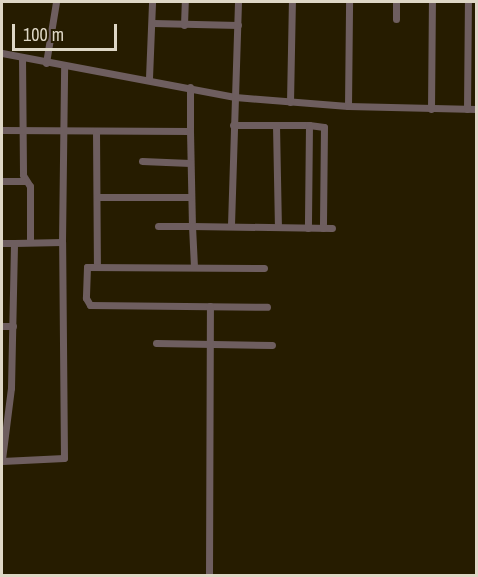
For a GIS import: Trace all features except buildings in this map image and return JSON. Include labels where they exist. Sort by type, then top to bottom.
[{"type":"street","points":[[46,63],[56,2]]},
{"type":"street","points":[[149,78],[153,23],[152,2]]},
{"type":"street","points":[[184,24],[185,2]]},
{"type":"street","points":[[231,225],[238,2]]},
{"type":"street","points":[[290,102],[292,2]]},
{"type":"street","points":[[348,106],[349,2]]},
{"type":"street","points":[[396,2],[396,20]]},
{"type":"street","points":[[431,109],[432,2]]},
{"type":"street","points":[[467,109],[468,2]]},
{"type":"street","points":[[153,23],[238,25]]},
{"type":"street","points":[[2,53],[46,63],[149,78],[235,97],[348,106],[477,109]]},
{"type":"street","points":[[22,57],[21,131],[25,181]]},
{"type":"street","points":[[14,243],[13,326],[2,460],[64,458],[62,130],[64,66]]},
{"type":"street","points":[[190,87],[190,197],[194,267]]},
{"type":"street","points":[[233,125],[309,125],[324,128],[324,228]]},
{"type":"street","points":[[276,125],[278,227]]},
{"type":"street","points":[[308,228],[309,125]]},
{"type":"street","points":[[2,130],[190,131]]},
{"type":"street","points":[[96,130],[97,266]]},
{"type":"street","points":[[142,161],[190,163]]},
{"type":"street","points":[[2,181],[25,181],[30,184],[30,242]]},
{"type":"street","points":[[97,197],[190,197]]},
{"type":"street","points":[[158,226],[231,225],[332,228]]},
{"type":"street","points":[[2,243],[62,242]]},
{"type":"street","points":[[264,268],[87,267],[85,271],[86,298],[90,305],[267,307]]},
{"type":"street","points":[[209,576],[210,306]]},
{"type":"street","points":[[2,326],[13,326]]},
{"type":"street","points":[[156,343],[272,345]]}]
